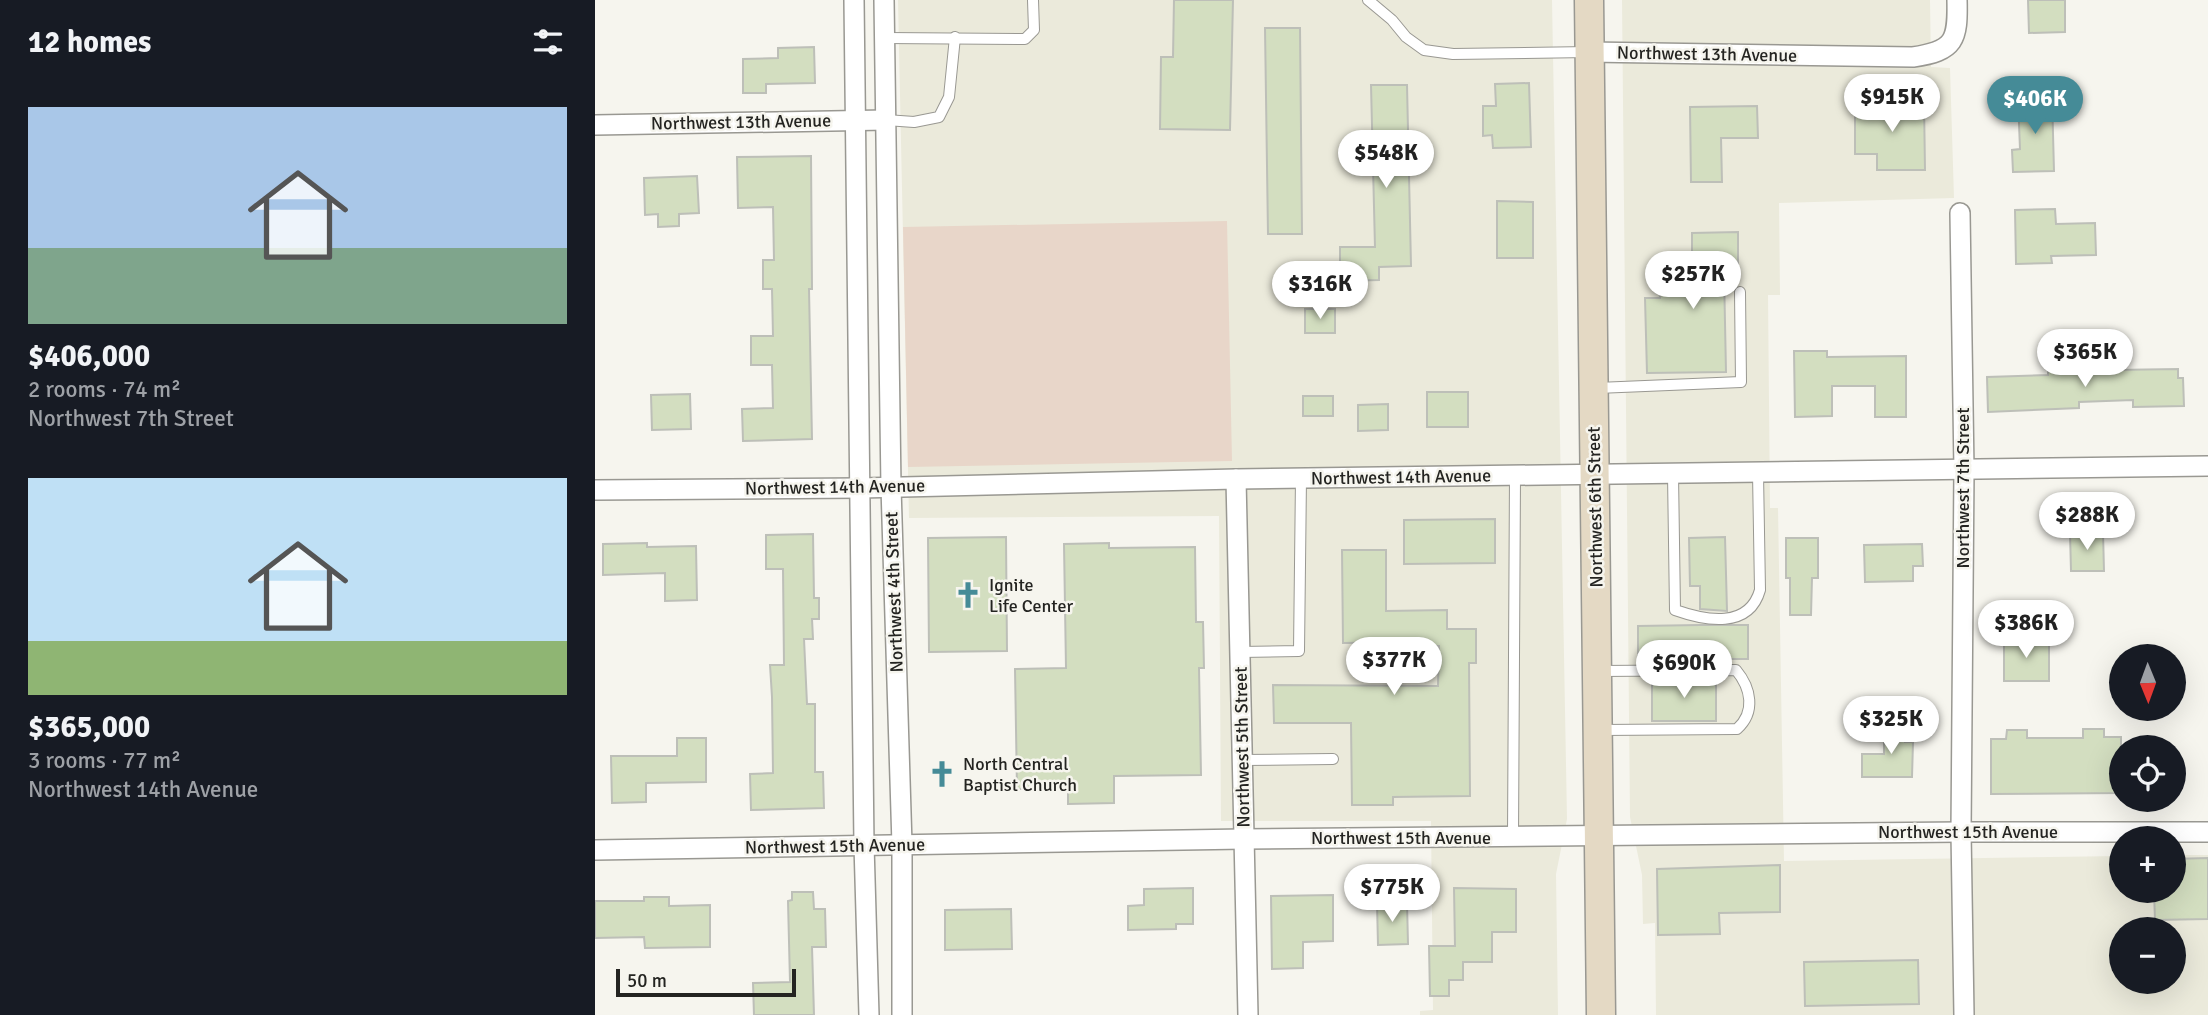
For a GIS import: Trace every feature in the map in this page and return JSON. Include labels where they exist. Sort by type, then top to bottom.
[{"type":"main road","name":"Northwest 6th Street","points":[[1589,0],[1601,1015]]},
{"type":"street","name":"Northwest 4th Street","points":[[854,0],[864,845],[869,1015]]},
{"type":"street","name":"Northwest 4th Street","points":[[884,0],[891,487],[902,845],[902,1015]]},
{"type":"street","name":"Northwest 13th Avenue","points":[[1589,52],[1913,57],[1936,54],[1948,48],[1955,33],[1957,0]]},
{"type":"street","name":"Northwest 13th Avenue","points":[[595,125],[886,120]]},
{"type":"street","name":"Northwest 7th Street","points":[[1960,213],[1964,470],[1961,832],[1963,1015]]},
{"type":"street","name":"Northwest 14th Avenue","points":[[595,490],[2208,466]]},
{"type":"street","name":"Northwest 5th Street","points":[[1235,479],[1248,1015]]},
{"type":"street","name":"Northwest 15th Avenue","points":[[595,850],[1244,839],[2208,832]]},
{"type":"lane","points":[[885,38],[1024,39],[1034,30],[1033,0]]},
{"type":"lane","points":[[1368,0],[1392,20],[1406,37],[1424,50],[1453,54],[1589,52]]},
{"type":"lane","points":[[886,120],[914,122],[939,117],[949,97],[955,37]]},
{"type":"lane","points":[[1593,388],[1741,382],[1740,292]]},
{"type":"lane","points":[[1674,474],[1675,610],[1698,618],[1734,618],[1747,613],[1756,603],[1760,590],[1758,473]]},
{"type":"lane","points":[[1513,837],[1515,476]]},
{"type":"lane","points":[[1240,652],[1299,651],[1301,478]]},
{"type":"lane","points":[[1597,671],[1736,670],[1747,686],[1750,703],[1745,722],[1737,729],[1597,730]]},
{"type":"lane","points":[[1242,760],[1333,759]]},
{"type":"shaded area","points":[[898,0],[1552,0],[1567,819],[1556,874],[1558,1015],[1420,1015],[1420,1011],[1433,1010],[1431,821],[1221,821],[1219,516],[909,518]]},
{"type":"shaded area","points":[[1622,0],[1930,0],[1931,67],[1950,68],[1954,198],[1779,203],[1780,295],[1768,295],[1770,508],[1778,508],[1784,861],[2109,856],[2109,903],[2186,903],[2186,855],[2208,855],[2208,1015],[1656,1015],[1655,923],[1643,924],[1642,875],[1630,817]]},
{"type":"shaded area","points":[[1227,221],[1232,461],[908,467],[903,227]]},
{"type":"building","points":[[1174,0],[1233,0],[1230,130],[1160,129],[1161,57],[1173,57]]},
{"type":"building","points":[[2028,0],[2065,0],[2065,32],[2029,33]]},
{"type":"building","points":[[1265,28],[1300,28],[1302,234],[1268,234]]},
{"type":"building","points":[[814,47],[815,83],[766,84],[766,93],[743,93],[743,59],[778,58],[778,48]]},
{"type":"building","points":[[1529,83],[1531,147],[1493,148],[1492,135],[1483,136],[1483,106],[1496,106],[1495,84]]},
{"type":"building","points":[[1371,85],[1407,85],[1411,266],[1379,267],[1379,280],[1340,281],[1340,247],[1375,247]]},
{"type":"building","points":[[2052,96],[2054,171],[2013,172],[2012,150],[2020,149],[2018,98]]},
{"type":"building","points":[[1855,102],[1924,102],[1925,170],[1877,170],[1877,154],[1855,154]]},
{"type":"building","points":[[1757,106],[1758,138],[1721,138],[1722,182],[1691,182],[1690,107]]},
{"type":"building","points":[[811,156],[812,289],[809,289],[812,439],[743,441],[742,409],[773,408],[772,365],[751,365],[751,336],[773,336],[772,289],[763,289],[763,260],[774,260],[773,207],[738,208],[737,157]]},
{"type":"building","points":[[697,176],[699,213],[679,214],[679,226],[658,227],[658,214],[645,215],[644,178]]},
{"type":"building","points":[[1497,201],[1533,202],[1533,258],[1497,258]]},
{"type":"building","points":[[2055,209],[2056,224],[2095,223],[2096,255],[2051,256],[2052,263],[2016,264],[2015,210]]},
{"type":"building","points":[[1738,232],[1738,273],[1724,273],[1726,372],[1647,373],[1645,298],[1660,298],[1659,283],[1692,282],[1692,233]]},
{"type":"building","points":[[1305,309],[1335,309],[1335,333],[1305,333]]},
{"type":"building","points":[[1794,351],[1827,351],[1827,357],[1906,356],[1906,417],[1875,417],[1875,386],[1832,386],[1832,416],[1795,417]]},
{"type":"building","points":[[2178,369],[2178,378],[2183,378],[2184,406],[2133,407],[2133,400],[2079,402],[2079,408],[1988,412],[1987,377],[2048,375],[2048,371]]},
{"type":"building","points":[[1427,392],[1468,392],[1468,427],[1427,427]]},
{"type":"building","points":[[690,394],[691,429],[652,430],[651,395]]},
{"type":"building","points":[[1303,396],[1333,396],[1333,416],[1303,416]]},
{"type":"building","points":[[1388,404],[1388,430],[1358,431],[1358,405]]},
{"type":"building","points":[[1495,519],[1495,563],[1404,564],[1404,520]]},
{"type":"building","points":[[2103,532],[2104,571],[2071,571],[2070,533]]},
{"type":"building","points":[[813,534],[814,598],[819,598],[819,619],[812,619],[813,639],[804,639],[807,704],[815,704],[815,772],[823,772],[824,808],[751,810],[750,774],[773,773],[770,665],[784,665],[783,569],[766,569],[766,535]]},
{"type":"building","name":"Ignite Life Center","points":[[1006,537],[1007,651],[929,652],[928,538]]},
{"type":"building","points":[[1725,537],[1727,611],[1700,609],[1700,586],[1690,586],[1689,538]]},
{"type":"building","points":[[1786,538],[1818,538],[1818,578],[1812,578],[1811,615],[1790,615]]},
{"type":"building","points":[[647,543],[647,547],[696,546],[697,600],[665,601],[665,573],[603,575],[603,544]]},
{"type":"building","points":[[1109,543],[1109,548],[1195,547],[1196,622],[1203,622],[1204,668],[1199,668],[1201,775],[1114,776],[1114,803],[1068,804],[1068,788],[1017,789],[1015,669],[1066,668],[1064,544]]},
{"type":"building","points":[[1922,544],[1923,566],[1913,566],[1913,581],[1865,582],[1864,545]]},
{"type":"building","points":[[1342,550],[1386,550],[1386,611],[1447,610],[1447,629],[1476,629],[1476,663],[1469,663],[1470,796],[1393,797],[1393,805],[1352,805],[1351,723],[1274,723],[1273,685],[1438,686],[1439,646],[1412,647],[1412,642],[1343,643]]},
{"type":"building","points":[[1748,625],[1748,659],[1716,659],[1716,663],[1652,663],[1652,659],[1638,659],[1638,626]]},
{"type":"building","points":[[2004,640],[2049,640],[2049,681],[2004,681]]},
{"type":"building","points":[[1652,678],[1716,678],[1716,721],[1652,721]]},
{"type":"building","points":[[1884,725],[1905,725],[1905,742],[1913,742],[1912,777],[1862,777],[1862,754],[1884,754]]},
{"type":"building","points":[[2083,729],[2104,729],[2104,737],[2109,737],[2109,793],[1991,794],[1991,739],[2006,739],[2007,730],[2027,730],[2027,738],[2083,738]]},
{"type":"building","points":[[677,738],[706,738],[706,782],[646,783],[646,802],[612,803],[611,756],[677,756]]},
{"type":"building","points":[[2208,858],[2208,919],[2155,917],[2154,903],[2186,903],[2186,859]]},
{"type":"building","points":[[1780,865],[1780,912],[1719,913],[1720,934],[1658,935],[1657,869]]},
{"type":"building","points":[[1193,888],[1193,924],[1176,924],[1176,929],[1128,930],[1128,906],[1144,905],[1144,889]]},
{"type":"building","points":[[1454,888],[1516,889],[1516,932],[1492,932],[1492,962],[1463,962],[1463,980],[1449,980],[1449,996],[1430,996],[1429,946],[1455,946]]},
{"type":"building","points":[[792,892],[813,892],[814,909],[825,909],[826,947],[812,947],[814,1015],[754,1015],[753,983],[790,982],[788,901],[792,900]]},
{"type":"building","points":[[1333,895],[1333,941],[1303,942],[1303,968],[1272,969],[1271,896]]},
{"type":"building","points":[[644,897],[669,897],[669,906],[710,905],[710,947],[645,948],[644,937],[595,938],[595,901],[644,901]]},
{"type":"building","points":[[1377,903],[1407,903],[1408,944],[1378,945]]},
{"type":"building","points":[[1011,909],[1012,949],[945,950],[945,910]]},
{"type":"building","points":[[1918,960],[1919,1004],[1805,1006],[1804,962]]},
{"type":"place","name":"Ignite Life Center","points":[[968,595]]},
{"type":"place","name":"North Central Baptist Church","points":[[942,774]]}]
